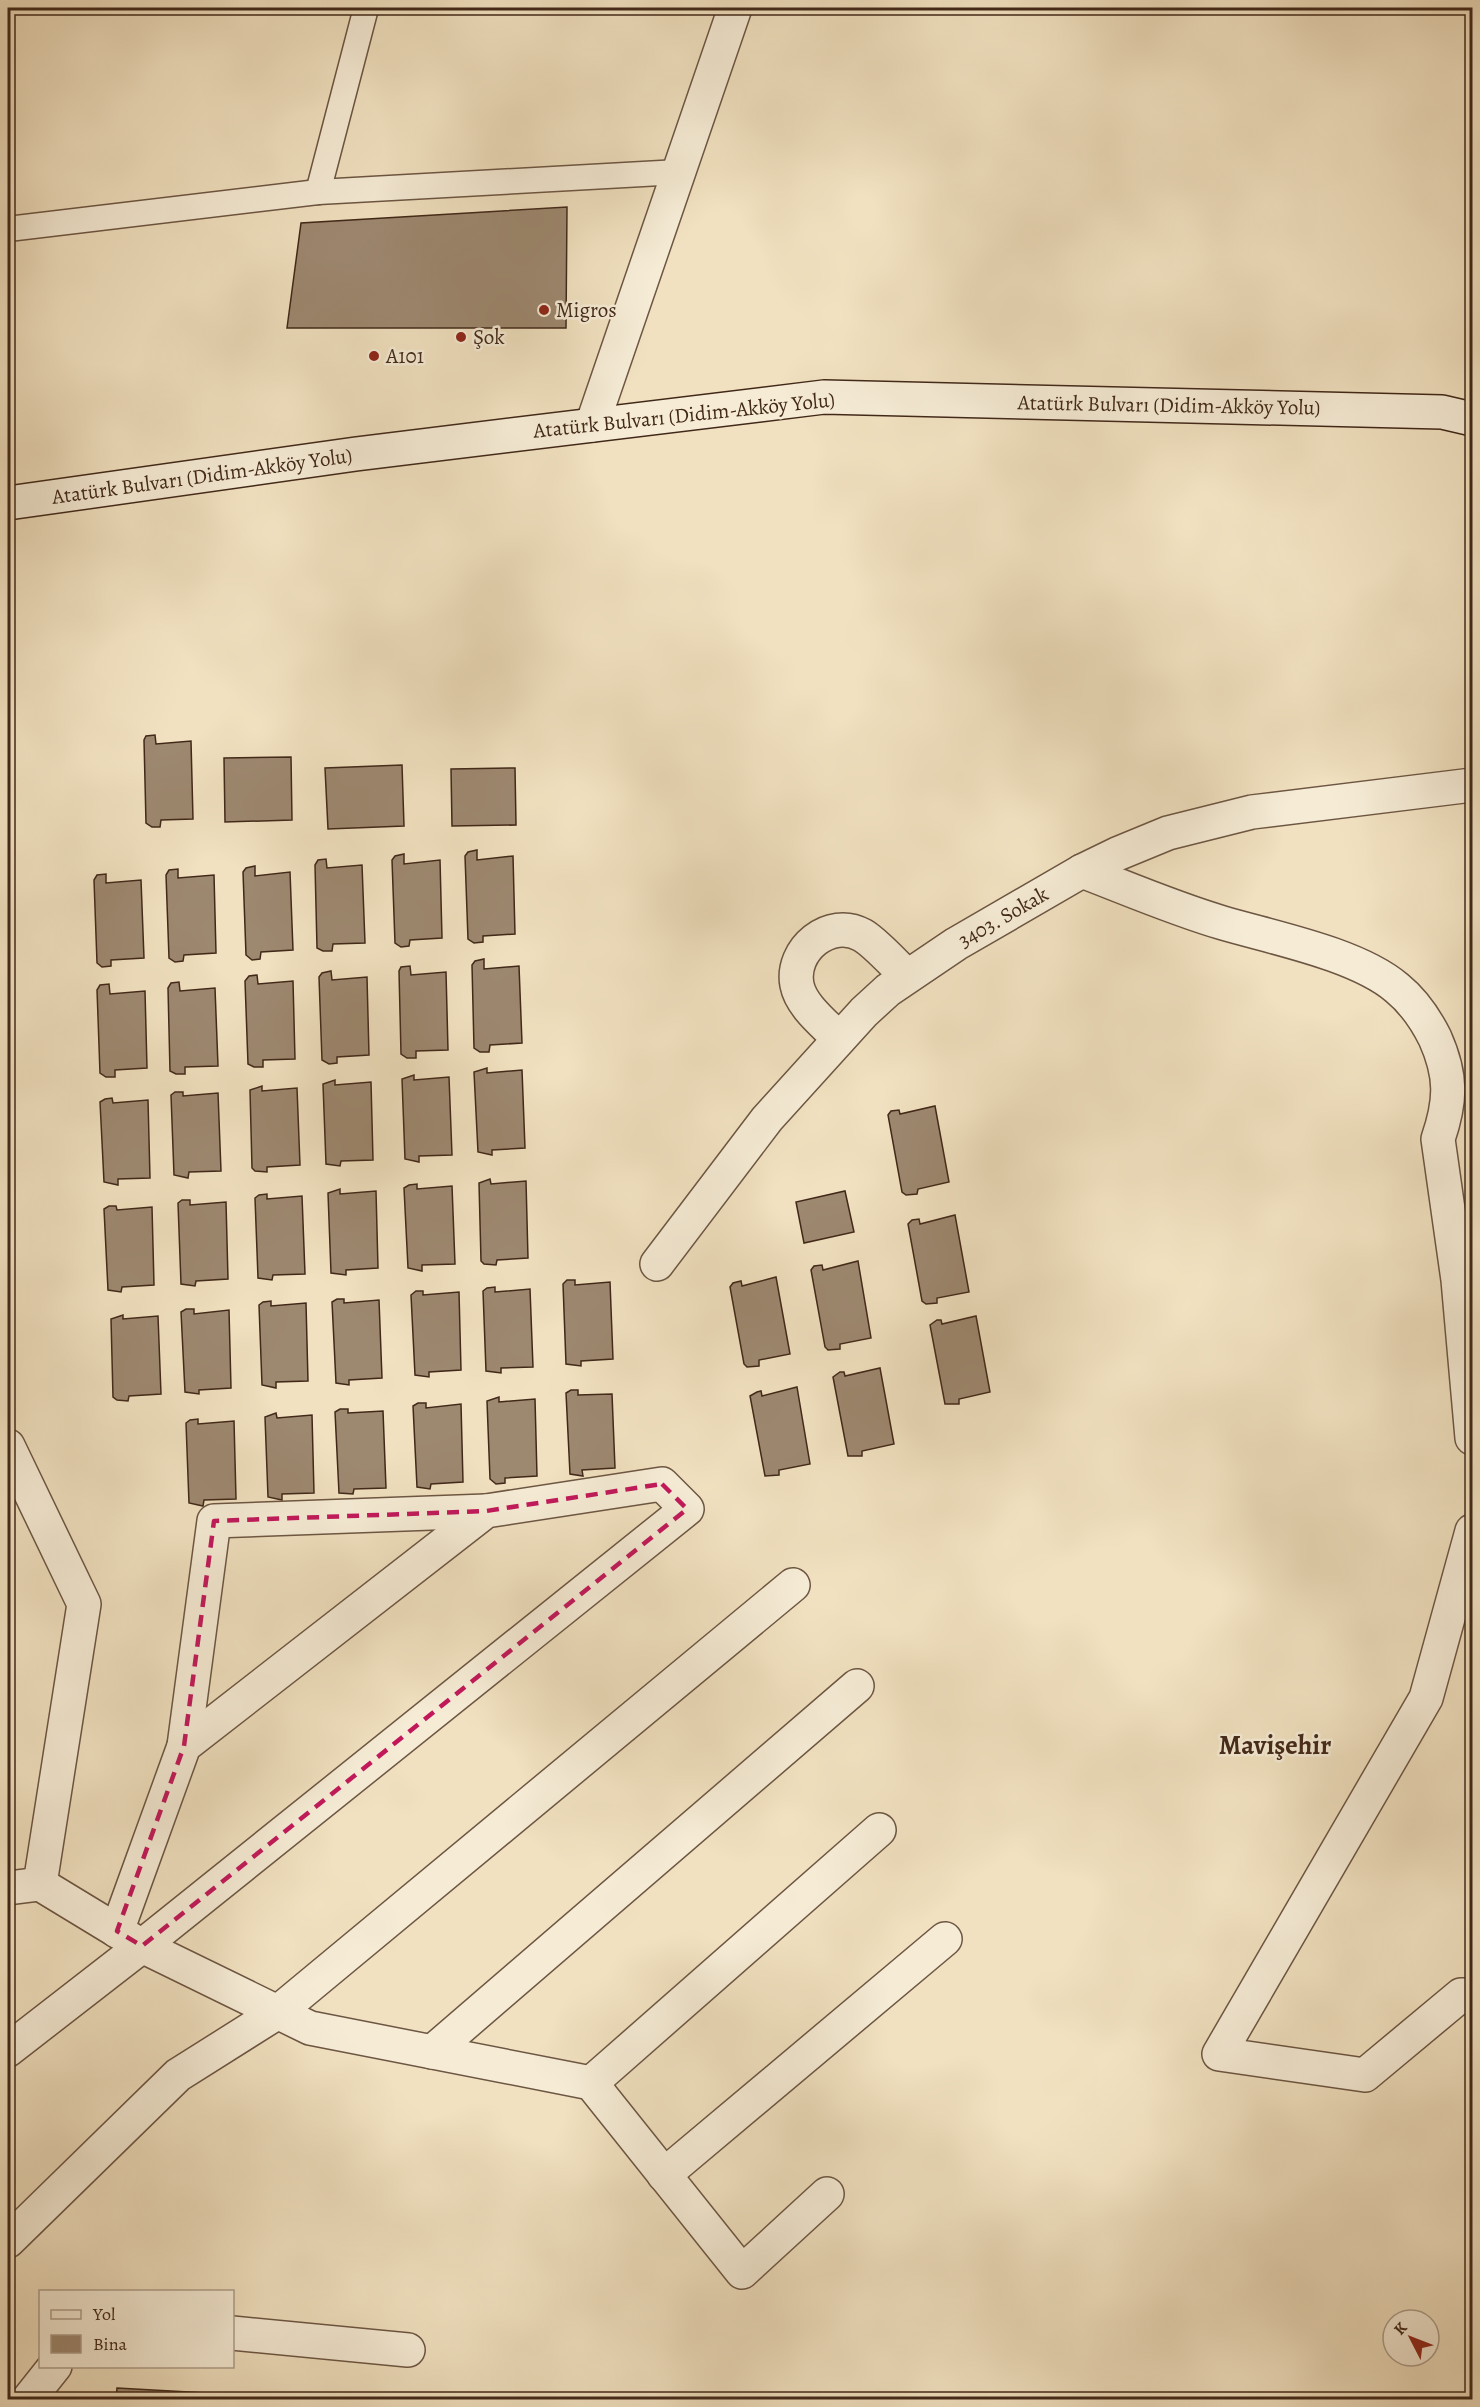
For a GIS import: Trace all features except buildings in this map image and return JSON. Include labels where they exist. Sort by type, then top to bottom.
[{"type":"street","points":[[592,425],[735,8]]},
{"type":"street","name":"Atatürk Bulvarı (Didim-Akköy Yolu)","points":[[8,503],[356,454],[824,397],[1442,412],[1473,419]]},
{"type":"street","name":"3403. Sokak","points":[[657,1263],[767,1119],[839,1039],[888,990],[956,944],[1082,871],[1153,839],[1252,812],[1473,785]]},
{"type":"street","points":[[1082,871],[1155,900],[1345,960],[1375,973],[1397,988],[1416,1007],[1439,1047],[1448,1078],[1445,1117],[1438,1139],[1457,1269],[1473,1438]]},
{"type":"street","points":[[839,1039],[802,999],[797,985],[796,971],[807,945],[832,932],[846,931],[862,935],[907,976]]},
{"type":"street","points":[[8,1446],[84,1604],[39,1884]]},
{"type":"street","points":[[8,2050],[129,1938],[687,1509],[662,1484],[486,1511],[214,1521],[184,1746],[129,1938]]},
{"type":"street","points":[[184,1746],[486,1511]]},
{"type":"street","points":[[1473,1531],[1426,1698],[1219,2054],[1365,2075],[1461,1995],[1473,1995]]},
{"type":"street","points":[[8,2241],[177,2075],[278,2012],[793,1585]]},
{"type":"street","points":[[432,2052],[857,1686]]},
{"type":"street","points":[[591,2083],[879,1830]]},
{"type":"street","points":[[8,1888],[39,1884],[129,1938],[310,2028],[591,2083],[742,2272],[827,2194]]},
{"type":"street","points":[[664,2175],[945,1939]]},
{"type":"street","points":[[234,2333],[408,2350]]},
{"type":"street","points":[[28,2400],[55,2368]]},
{"type":"lane","points":[[318,192],[366,8]]},
{"type":"lane","points":[[8,229],[318,192],[679,171]]},
{"type":"highlighted area","points":[[662,1484],[687,1509],[142,1946],[117,1931],[184,1746],[214,1521],[486,1511]]},
{"type":"place","name":"Migros","points":[[544,310]]},
{"type":"place","name":"Şok","points":[[461,337]]},
{"type":"place","name":"A101","points":[[374,356]]},
{"type":"district","name":"Mavişehir","points":[[1275,1745]]}]
